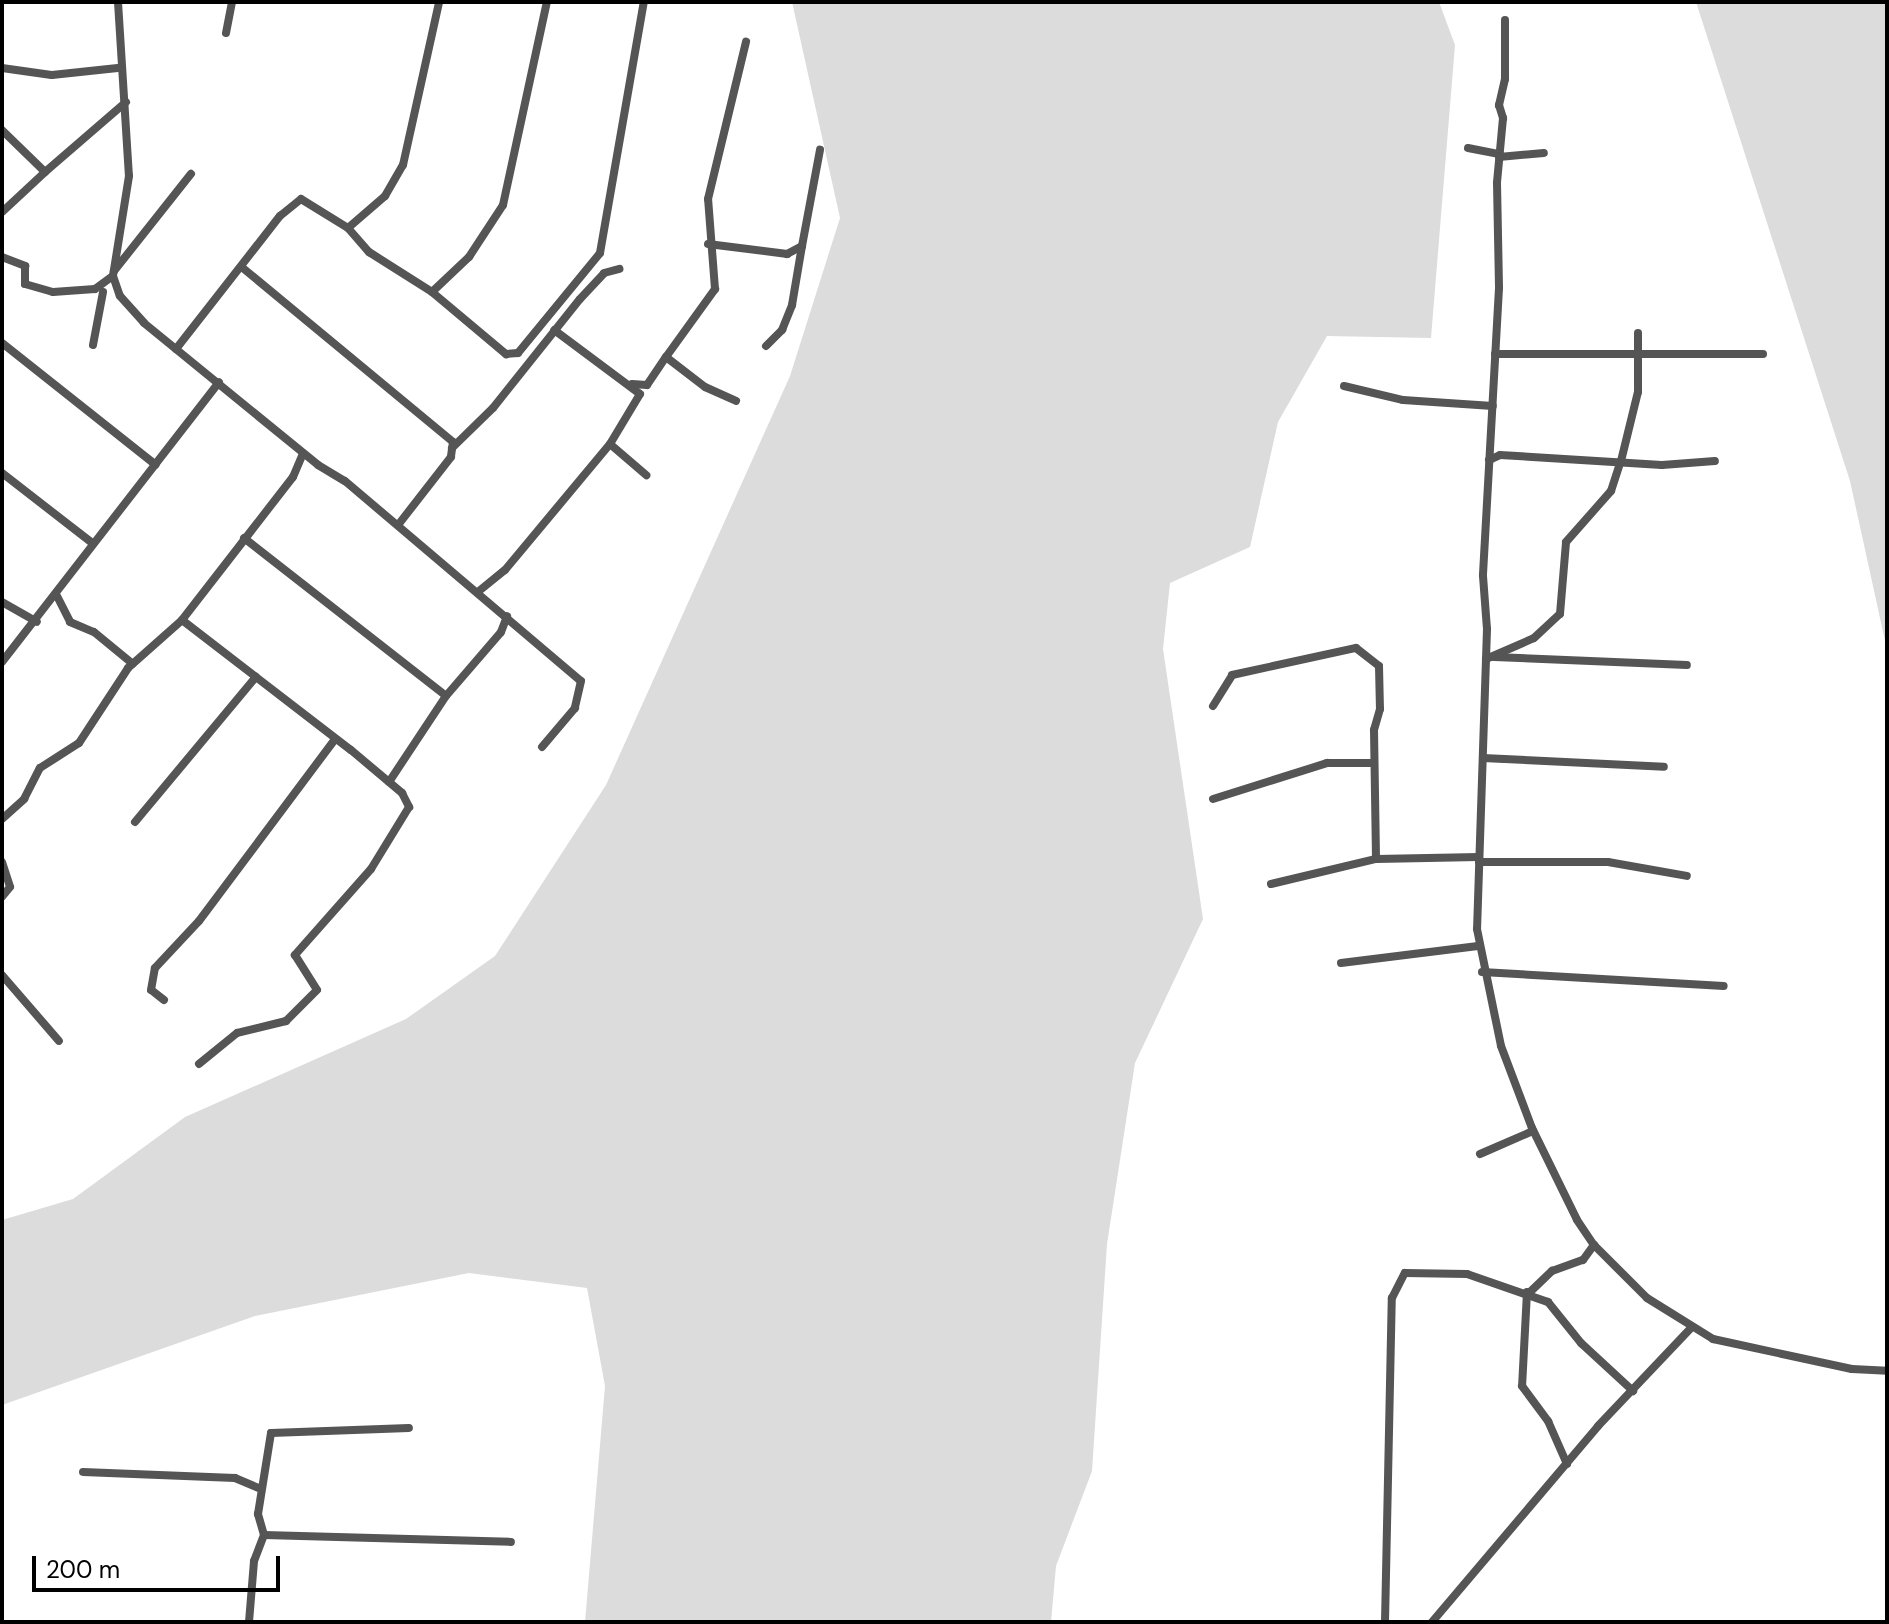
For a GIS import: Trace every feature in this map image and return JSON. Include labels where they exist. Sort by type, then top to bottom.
[{"type":"street","points":[[118,2],[118,68],[126,102],[128,191],[113,274],[120,296]]},
{"type":"street","points":[[226,33],[232,2]]},
{"type":"street","points":[[348,228],[385,196],[403,165],[439,2]]},
{"type":"street","points":[[432,292],[469,257],[503,205],[547,2]]},
{"type":"street","points":[[176,349],[244,269],[280,216],[301,199],[348,228],[369,252],[432,292],[513,356],[600,253],[644,2]]},
{"type":"street","points":[[1505,20],[1489,460],[1490,658],[1483,758],[1478,946],[1501,1046],[1533,1131],[1594,1245],[1629,1283],[1690,1329],[1749,1349],[1887,1371]]},
{"type":"street","points":[[479,591],[505,570],[610,444],[640,394],[715,289],[716,270],[708,244],[708,199],[746,42]]},
{"type":"street","points":[[3,70],[52,75],[118,68]]},
{"type":"street","points":[[2,212],[126,102]]},
{"type":"street","points":[[2,130],[45,172]]},
{"type":"street","points":[[1468,148],[1499,155],[1544,153]]},
{"type":"street","points":[[766,346],[782,330],[802,266],[802,246],[820,150]]},
{"type":"street","points":[[93,345],[99,290],[191,174]]},
{"type":"street","points":[[120,233],[135,245]]},
{"type":"street","points":[[708,244],[787,254],[802,266]]},
{"type":"street","points":[[787,254],[802,246]]},
{"type":"street","points":[[2,257],[25,266],[25,284],[33,289],[68,294],[99,290],[120,296],[176,349],[303,454],[479,591],[581,681],[575,708],[542,747]]},
{"type":"street","points":[[244,269],[446,433],[452,448]]},
{"type":"street","points":[[398,525],[452,448],[486,417],[554,330],[604,273],[619,269]]},
{"type":"street","points":[[554,330],[632,384],[640,394]]},
{"type":"street","points":[[1490,658],[1534,638],[1560,614],[1566,542],[1611,491],[1621,461],[1638,392],[1638,333]]},
{"type":"street","points":[[2,343],[156,465]]},
{"type":"street","points":[[1495,354],[1763,354]]},
{"type":"street","points":[[666,357],[705,387],[736,401]]},
{"type":"street","points":[[2,662],[57,596],[91,542],[123,510],[219,382]]},
{"type":"street","points":[[632,384],[647,385]]},
{"type":"street","points":[[1344,386],[1403,400],[1493,406]]},
{"type":"street","points":[[610,444],[646,475]]},
{"type":"street","points":[[1490,445],[1500,455]]},
{"type":"street","points":[[2,819],[24,799],[40,768],[79,743],[133,664],[182,620],[293,477],[303,454]]},
{"type":"street","points":[[1489,460],[1500,455],[1621,461],[1715,461]]},
{"type":"street","points":[[2,473],[91,542]]},
{"type":"street","points":[[244,538],[446,696]]},
{"type":"street","points":[[57,596],[70,622],[94,632],[133,664]]},
{"type":"street","points":[[2,602],[37,622]]},
{"type":"street","points":[[389,782],[446,696],[501,632],[507,616]]},
{"type":"street","points":[[182,620],[407,799],[406,815],[371,869],[295,955],[317,990],[286,1021],[237,1033],[199,1064]]},
{"type":"street","points":[[1213,706],[1232,675],[1356,648],[1379,666],[1374,763],[1376,859]]},
{"type":"street","points":[[1490,658],[1687,665]]},
{"type":"street","points":[[135,822],[256,677]]},
{"type":"street","points":[[164,1000],[151,990],[155,968],[199,921],[335,739]]},
{"type":"street","points":[[1483,758],[1664,767]]},
{"type":"street","points":[[1213,799],[1327,763],[1374,763]]},
{"type":"street","points":[[1271,884],[1376,859],[1608,862],[1687,876]]},
{"type":"street","points":[[2,862],[10,887],[2,897]]},
{"type":"street","points":[[1341,963],[1478,946]]},
{"type":"street","points":[[1482,972],[1724,986]]},
{"type":"street","points":[[2,975],[59,1041]]},
{"type":"street","points":[[1480,1154],[1533,1131]]},
{"type":"street","points":[[1567,1464],[1548,1421],[1522,1386],[1528,1292],[1552,1271],[1583,1260],[1594,1245]]},
{"type":"street","points":[[1385,1622],[1395,1289],[1408,1270],[1467,1274],[1528,1292],[1556,1308],[1581,1343],[1633,1391]]},
{"type":"street","points":[[1432,1622],[1567,1464],[1690,1329]]},
{"type":"street","points":[[249,1622],[254,1561],[264,1535],[258,1514],[268,1437],[277,1430],[409,1428]]},
{"type":"street","points":[[83,1472],[235,1478],[261,1489]]},
{"type":"street","points":[[264,1535],[511,1542]]},
{"type":"shaded area","points":[[792,2],[1439,2],[1455,45],[1431,338],[1327,336],[1278,422],[1250,547],[1170,583],[1163,649],[1203,919],[1135,1063],[1107,1244],[1092,1471],[1056,1566],[1051,1622],[585,1622],[605,1386],[587,1288],[469,1273],[255,1316],[2,1405],[2,1220],[73,1199],[185,1117],[406,1019],[495,956],[606,785],[790,376],[840,218]]},
{"type":"shaded area","points":[[1696,2],[1887,2],[1887,650],[1850,481]]}]
